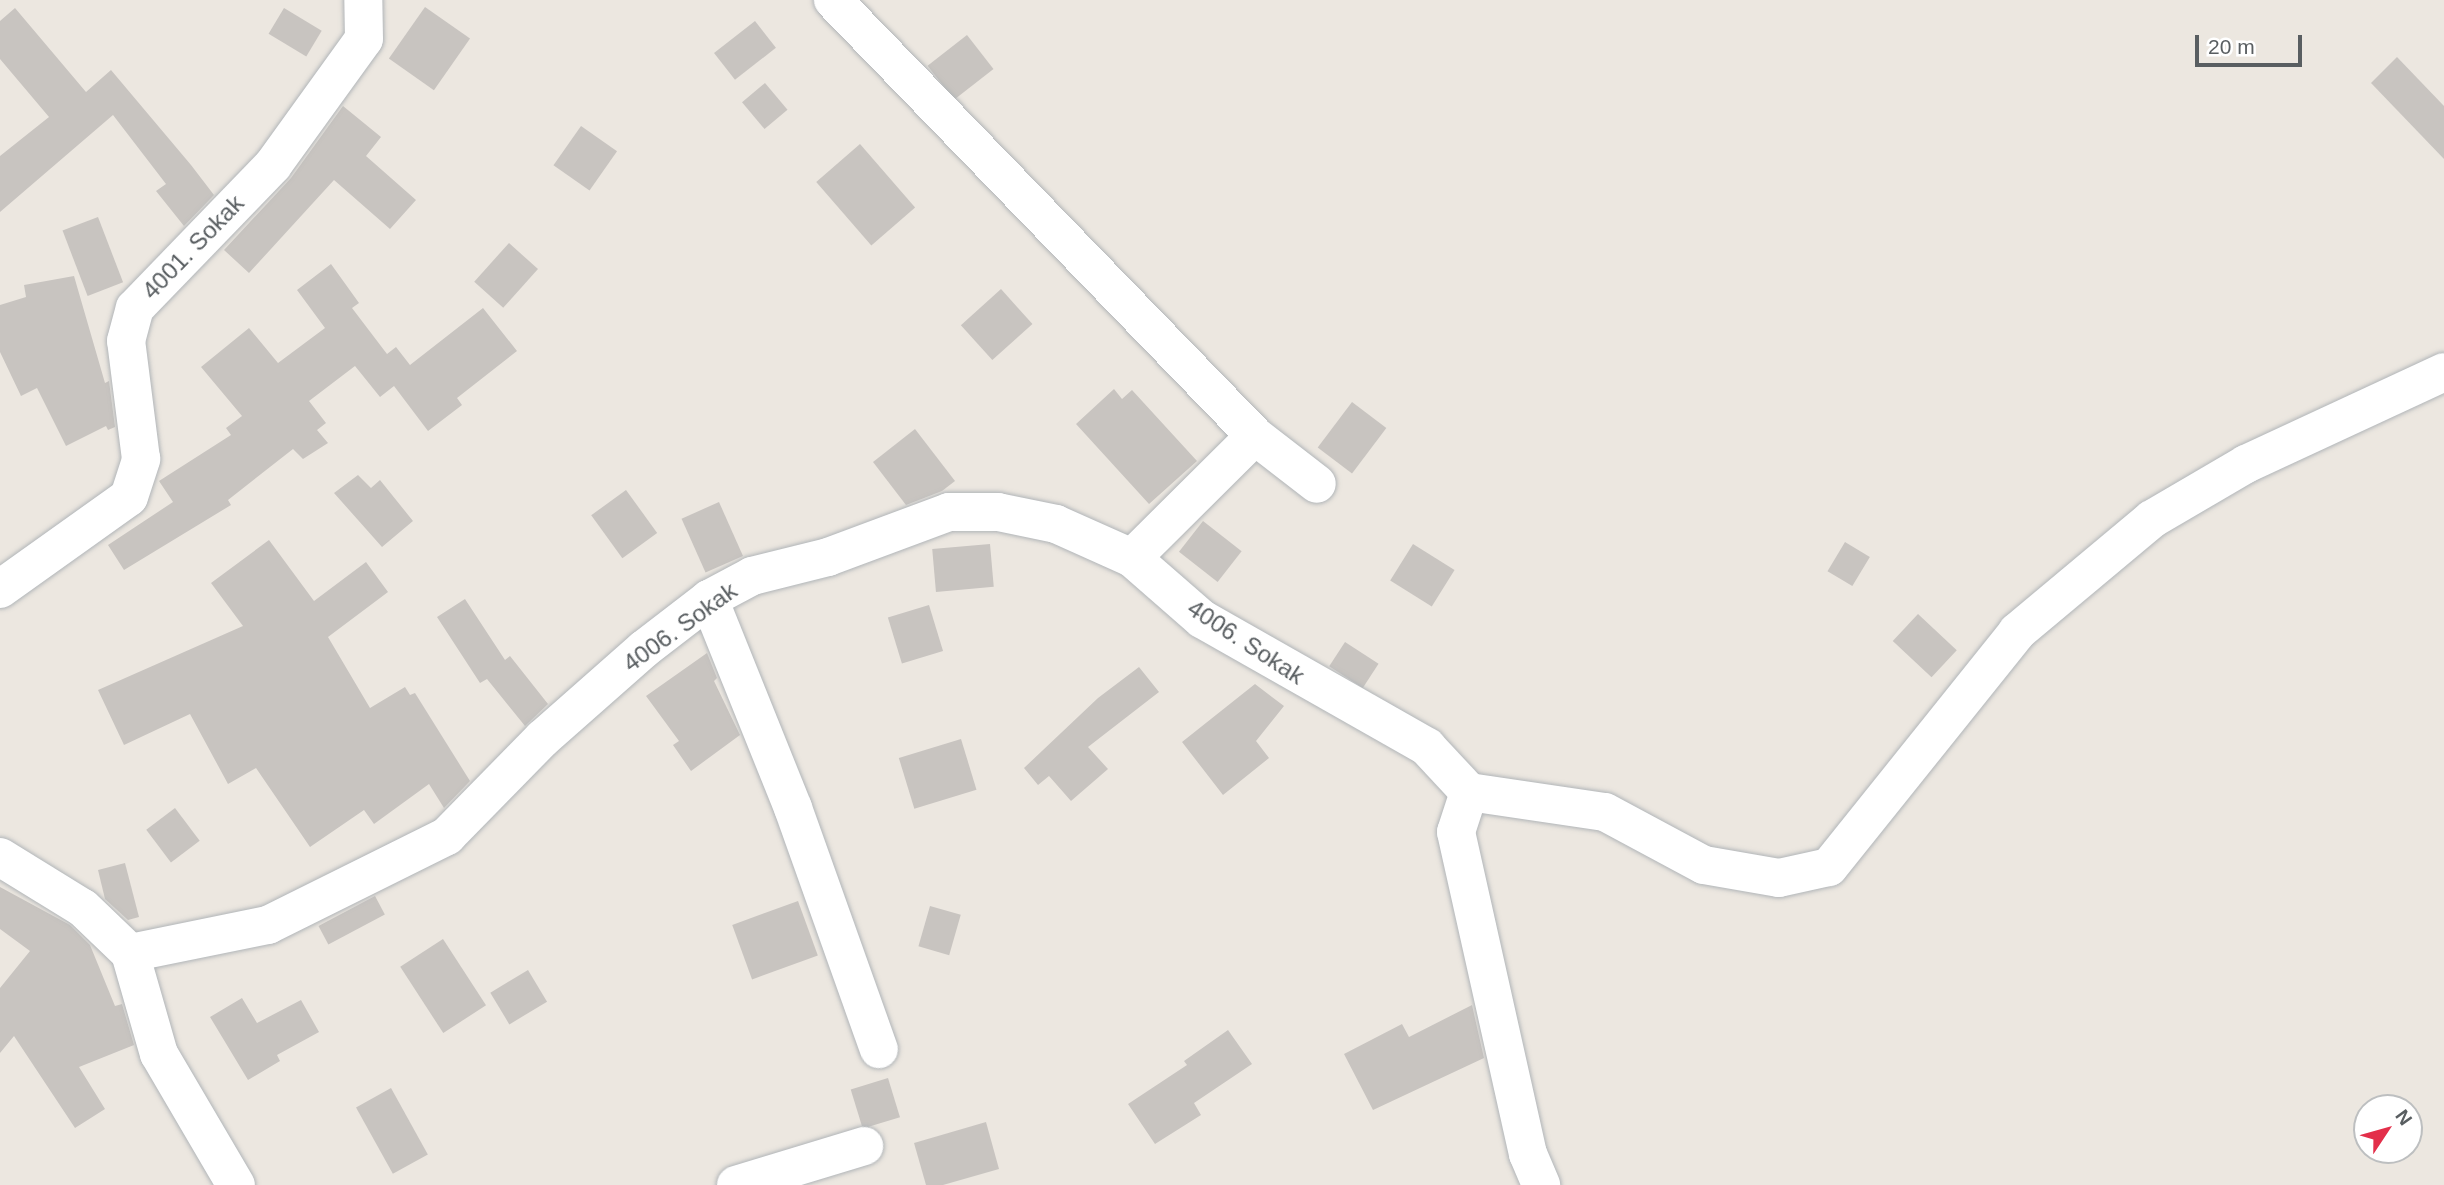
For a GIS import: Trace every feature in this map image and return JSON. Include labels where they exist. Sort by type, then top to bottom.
[{"type":"street","name":"4001. Sokak","points":[[0,589],[129,497],[141,459],[126,341],[135,308],[281,154],[364,39],[363,0]]},
{"type":"street","points":[[833,0],[1255,436],[1317,484]]},
{"type":"street","points":[[1541,1185],[1528,1154],[1456,832],[1469,792],[1605,812],[1704,865],[1779,878],[1829,867],[2017,632],[2152,519],[2246,464],[2444,372]]},
{"type":"street","points":[[1132,558],[1255,436]]},
{"type":"street","name":"4006. Sokak","points":[[130,953],[268,925],[447,836],[542,739],[644,649],[709,599],[752,576],[828,557],[949,512],[999,512],[1056,524],[1132,558],[1202,619],[1427,747],[1469,792]]},
{"type":"street","points":[[709,599],[793,808],[879,1049]]},
{"type":"street","points":[[0,857],[83,908],[130,953],[159,1054],[236,1185]]},
{"type":"street","points":[[736,1185],[864,1146]]},
{"type":"building","points":[[425,7],[470,39],[434,90],[389,59]]},
{"type":"building","points":[[15,8],[86,92],[111,70],[191,165],[214,195],[184,226],[156,191],[166,184],[113,115],[0,212],[0,156],[49,117],[0,59],[0,21]]},
{"type":"building","points":[[284,8],[322,31],[306,56],[269,34]]},
{"type":"building","points":[[755,21],[776,48],[735,80],[714,53]]},
{"type":"building","points":[[967,35],[993,69],[954,100],[928,66]]},
{"type":"building","points":[[2397,57],[2444,106],[2444,159],[2371,83]]},
{"type":"building","points":[[765,83],[787,110],[765,129],[742,102]]},
{"type":"building","points":[[343,106],[381,137],[366,156],[416,200],[390,229],[334,180],[249,273],[224,250],[291,178]]},
{"type":"building","points":[[581,126],[617,151],[590,191],[553,165]]},
{"type":"building","points":[[860,144],[915,207],[871,245],[816,182]]},
{"type":"building","points":[[98,217],[123,282],[88,296],[63,231]]},
{"type":"building","points":[[509,243],[538,269],[503,308],[474,282]]},
{"type":"building","points":[[331,264],[359,303],[352,308],[387,354],[396,347],[410,365],[483,308],[517,351],[457,398],[462,405],[428,431],[394,386],[380,397],[355,366],[309,401],[326,423],[317,430],[328,443],[303,459],[293,449],[228,500],[231,505],[124,570],[108,545],[173,502],[159,481],[231,435],[226,428],[242,416],[201,367],[249,328],[278,363],[325,328],[297,290]]},
{"type":"building","points":[[74,276],[105,383],[109,381],[115,427],[108,430],[106,426],[66,446],[37,388],[21,396],[0,352],[0,305],[26,297],[24,285]]},
{"type":"building","points":[[1001,289],[1032,324],[992,360],[961,325]]},
{"type":"building","points":[[1114,389],[1122,399],[1132,390],[1197,461],[1149,504],[1076,424]]},
{"type":"building","points":[[1352,402],[1386,428],[1352,473],[1318,448]]},
{"type":"building","points":[[915,429],[955,481],[942,491],[906,505],[873,462]]},
{"type":"building","points":[[358,475],[371,488],[380,480],[413,521],[382,547],[334,493]]},
{"type":"building","points":[[626,490],[657,533],[622,558],[591,515]]},
{"type":"building","points":[[719,502],[743,556],[706,573],[682,519]]},
{"type":"building","points":[[1203,521],[1242,551],[1218,582],[1179,552]]},
{"type":"building","points":[[269,540],[314,601],[366,562],[388,592],[328,637],[370,708],[405,687],[410,695],[415,693],[470,781],[444,808],[429,784],[374,824],[364,810],[310,847],[256,768],[228,784],[190,714],[124,745],[98,690],[243,626],[211,583]]},
{"type":"building","points":[[1845,542],[1870,557],[1852,586],[1827,571]]},
{"type":"building","points":[[990,544],[994,587],[936,592],[932,549]]},
{"type":"building","points":[[1413,544],[1455,570],[1432,606],[1390,580]]},
{"type":"building","points":[[465,599],[505,660],[510,656],[548,704],[525,726],[487,679],[480,683],[437,617]]},
{"type":"building","points":[[929,605],[943,651],[902,663],[888,618]]},
{"type":"building","points":[[1918,614],[1957,650],[1932,677],[1893,641]]},
{"type":"building","points":[[1345,642],[1379,664],[1363,688],[1329,666]]},
{"type":"building","points":[[707,653],[717,678],[714,681],[740,735],[691,771],[673,745],[679,741],[646,696]]},
{"type":"building","points":[[1139,667],[1159,692],[1088,747],[1108,769],[1071,801],[1049,776],[1038,785],[1024,768],[1098,698]]},
{"type":"building","points":[[1255,684],[1284,706],[1256,741],[1269,758],[1223,795],[1182,742]]},
{"type":"building","points":[[961,739],[976,790],[914,809],[899,758]]},
{"type":"building","points":[[175,808],[200,841],[171,862],[146,830]]},
{"type":"building","points":[[125,863],[139,917],[128,920],[105,899],[98,870]]},
{"type":"building","points":[[0,887],[70,925],[90,945],[115,1006],[122,1004],[134,1045],[79,1067],[105,1109],[75,1128],[14,1036],[0,1053],[0,988],[30,951],[0,929]]},
{"type":"building","points":[[375,896],[385,915],[328,945],[318,926]]},
{"type":"building","points":[[798,901],[818,956],[752,979],[732,925]]},
{"type":"building","points":[[930,906],[961,915],[949,955],[918,946]]},
{"type":"building","points":[[443,939],[486,1005],[443,1033],[400,967]]},
{"type":"building","points":[[528,970],[547,1002],[509,1024],[490,993]]},
{"type":"building","points":[[242,998],[257,1023],[301,1000],[319,1032],[277,1055],[280,1061],[248,1080],[210,1017]]},
{"type":"building","points":[[1472,1005],[1484,1058],[1373,1110],[1344,1054],[1402,1024],[1409,1037]]},
{"type":"building","points":[[1228,1030],[1252,1064],[1194,1103],[1201,1115],[1155,1144],[1128,1104],[1187,1065],[1184,1061]]},
{"type":"building","points":[[888,1078],[900,1117],[863,1129],[851,1089]]},
{"type":"building","points":[[391,1088],[428,1154],[393,1174],[356,1107]]},
{"type":"building","points":[[986,1122],[999,1169],[943,1185],[926,1185],[914,1143]]}]
